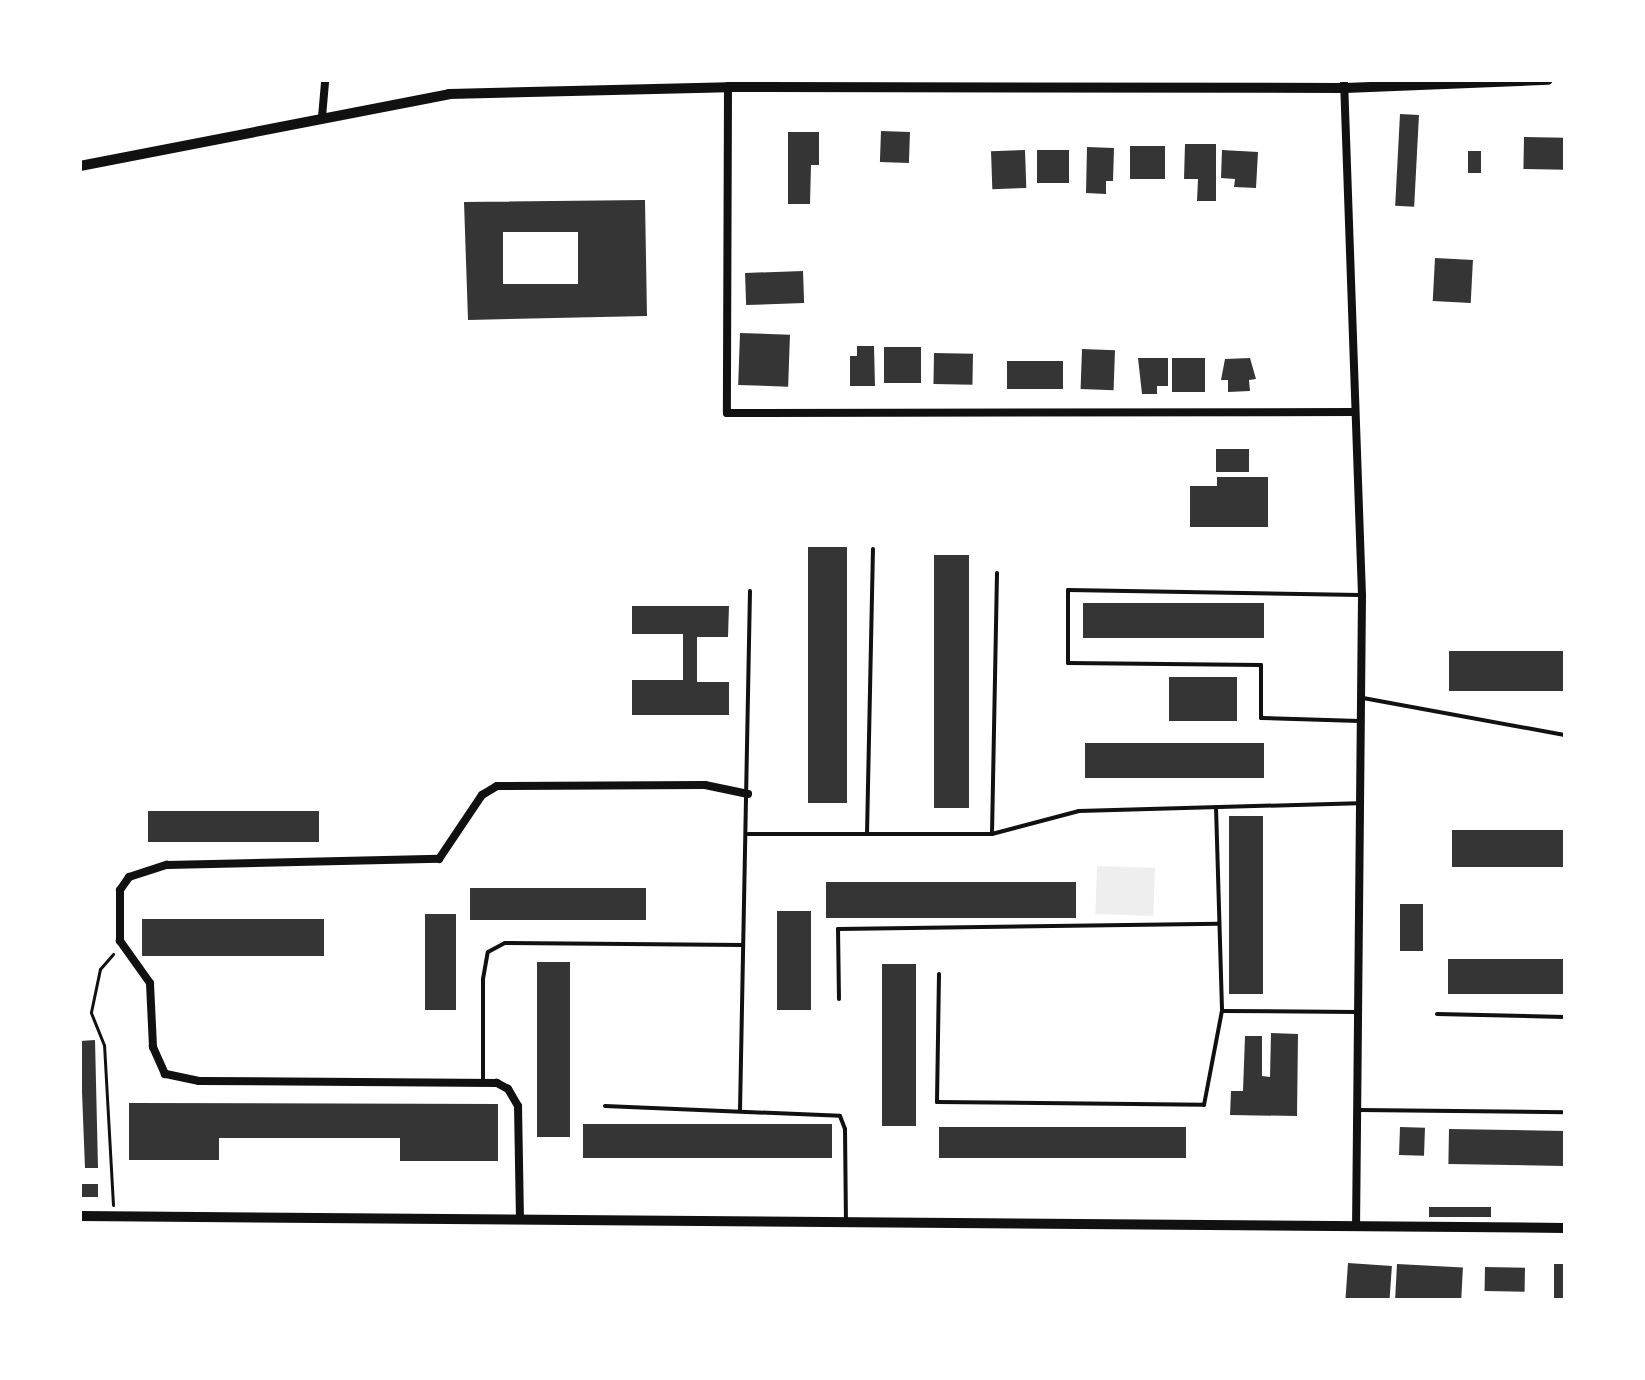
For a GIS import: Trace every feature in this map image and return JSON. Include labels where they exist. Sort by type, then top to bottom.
[{"type":"street","points":[[322,117],[325,80]]},
{"type":"street","points":[[80,166],[449,94],[728,87],[1548,80]]},
{"type":"street","points":[[1344,84],[1362,595],[1356,1226]]},
{"type":"street","points":[[728,87],[727,413],[1355,412]]},
{"type":"street","points":[[520,1220],[518,1106],[508,1089],[483,1081],[177,1079],[158,1065],[150,983],[123,946],[120,890],[141,871],[167,865],[439,859],[482,795],[497,786],[705,785],[748,794]]},
{"type":"street","points":[[80,1216],[1565,1228]]},
{"type":"lane","points":[[867,834],[873,549]]},
{"type":"lane","points":[[992,834],[997,573]]},
{"type":"lane","points":[[1361,721],[1261,718],[1261,665],[1068,663],[1068,590],[1362,595]]},
{"type":"lane","points":[[740,1111],[748,834],[750,591]]},
{"type":"lane","points":[[1361,697],[1565,735]]},
{"type":"lane","points":[[748,834],[992,834],[1079,811],[1360,803]]},
{"type":"lane","points":[[939,974],[937,1102],[1204,1105],[1222,1011],[1216,807]]},
{"type":"lane","points":[[839,999],[838,929],[1219,924]]},
{"type":"lane","points":[[483,1081],[483,979],[488,952],[505,943],[743,945]]},
{"type":"lane","points":[[1222,1011],[1358,1012]]},
{"type":"lane","points":[[1437,1014],[1565,1017]]},
{"type":"lane","points":[[605,1106],[840,1116],[845,1129],[846,1222]]},
{"type":"lane","points":[[1357,1110],[1565,1112]]},
{"type":"path","points":[[113,1216],[104,1045],[91,1012],[100,969],[123,946]]},
{"type":"shaded area","points":[[1097,866],[1155,868],[1153,916],[1095,914]]},
{"type":"building","points":[[1400,114],[1419,115],[1414,207],[1395,206]]},
{"type":"building","points":[[881,131],[910,132],[909,163],[880,162]]},
{"type":"building","points":[[788,132],[819,132],[819,165],[811,165],[810,204],[788,204]]},
{"type":"building","points":[[1524,137],[1565,138],[1564,170],[1523,169]]},
{"type":"building","points":[[1185,144],[1216,144],[1216,201],[1197,201],[1198,179],[1184,179]]},
{"type":"building","points":[[1130,146],[1165,146],[1165,179],[1130,179]]},
{"type":"building","points":[[1087,147],[1114,148],[1113,181],[1106,181],[1106,194],[1086,193]]},
{"type":"building","points":[[1025,150],[1026,188],[992,189],[991,151]]},
{"type":"building","points":[[1037,150],[1069,150],[1069,183],[1037,183]]},
{"type":"building","points":[[1222,150],[1258,152],[1256,188],[1234,187],[1235,179],[1221,178]]},
{"type":"building","points":[[1468,151],[1481,151],[1481,173],[1468,173]]},
{"type":"building","points":[[645,200],[647,316],[468,320],[464,202]],"holes":[[[503,232],[578,232],[578,284],[503,284]]]},
{"type":"building","points":[[1435,258],[1473,260],[1471,303],[1433,301]]},
{"type":"building","points":[[803,271],[804,303],[746,305],[745,273]]},
{"type":"building","points":[[740,333],[790,335],[788,387],[738,385]]},
{"type":"building","points":[[857,346],[874,346],[875,386],[850,386],[850,356],[857,356]]},
{"type":"building","points":[[884,347],[921,347],[921,383],[884,383]]},
{"type":"building","points":[[1082,349],[1115,350],[1114,390],[1081,389]]},
{"type":"building","points":[[934,353],[973,354],[972,385],[933,384]]},
{"type":"building","points":[[1138,358],[1168,358],[1168,386],[1157,386],[1157,394],[1142,394]]},
{"type":"building","points":[[1172,358],[1205,358],[1205,392],[1172,392]]},
{"type":"building","points":[[1250,358],[1256,379],[1249,380],[1250,391],[1228,392],[1228,380],[1221,380],[1225,359]]},
{"type":"building","points":[[1007,361],[1063,361],[1063,389],[1007,389]]},
{"type":"building","points":[[1216,449],[1249,449],[1249,472],[1216,472]]},
{"type":"building","points":[[1217,477],[1268,477],[1268,527],[1190,527],[1190,486],[1217,486]]},
{"type":"building","points":[[808,547],[847,547],[847,803],[808,803]]},
{"type":"building","points":[[934,555],[969,555],[969,808],[934,808]]},
{"type":"building","points":[[1083,603],[1264,603],[1264,638],[1083,638]]},
{"type":"building","points":[[632,606],[729,606],[728,637],[697,637],[697,682],[729,682],[729,715],[632,715],[632,680],[683,680],[683,634],[632,634]]},
{"type":"building","points":[[1449,651],[1565,651],[1565,691],[1449,691]]},
{"type":"building","points":[[1169,677],[1237,677],[1237,721],[1169,721]]},
{"type":"building","points":[[1085,743],[1264,743],[1264,778],[1085,778]]},
{"type":"building","points":[[148,811],[319,811],[319,842],[148,842]]},
{"type":"building","points":[[1229,816],[1263,816],[1263,994],[1229,994]]},
{"type":"building","points":[[1452,830],[1565,830],[1565,867],[1452,867]]},
{"type":"building","points":[[826,882],[1076,882],[1076,918],[826,918]]},
{"type":"building","points":[[470,888],[646,888],[646,920],[470,920]]},
{"type":"building","points":[[1400,904],[1423,904],[1423,951],[1400,951]]},
{"type":"building","points":[[777,911],[811,911],[811,1010],[777,1010]]},
{"type":"building","points":[[425,914],[456,914],[456,1010],[425,1010]]},
{"type":"building","points":[[142,919],[324,919],[324,956],[142,956]]},
{"type":"building","points":[[1448,959],[1565,959],[1565,994],[1448,994]]},
{"type":"building","points":[[537,962],[570,962],[570,1137],[537,1137]]},
{"type":"building","points":[[882,964],[916,964],[916,1126],[882,1126]]},
{"type":"building","points":[[1271,1033],[1298,1034],[1297,1116],[1230,1115],[1231,1091],[1243,1091],[1245,1036],[1262,1036],[1262,1076],[1270,1077]]},
{"type":"building","points":[[95,1040],[98,1168],[85,1168],[80,1041]]},
{"type":"building","points":[[129,1103],[498,1104],[498,1161],[400,1161],[400,1138],[219,1138],[219,1160],[129,1160]]},
{"type":"building","points":[[583,1124],[832,1124],[832,1158],[583,1158]]},
{"type":"building","points":[[939,1127],[1186,1127],[1186,1158],[939,1158]]},
{"type":"building","points":[[1400,1127],[1425,1128],[1424,1156],[1399,1155]]},
{"type":"building","points":[[1449,1129],[1565,1131],[1564,1166],[1448,1164]]},
{"type":"building","points":[[80,1184],[98,1184],[98,1197],[80,1197]]},
{"type":"building","points":[[1429,1207],[1491,1207],[1491,1217],[1429,1217]]},
{"type":"building","points":[[1348,1263],[1392,1266],[1390,1300],[1345,1300]]},
{"type":"building","points":[[1397,1264],[1463,1267],[1461,1300],[1395,1300]]},
{"type":"building","points":[[1554,1264],[1565,1264],[1565,1300],[1554,1300]]},
{"type":"building","points":[[1485,1267],[1525,1268],[1525,1292],[1485,1291]]}]
